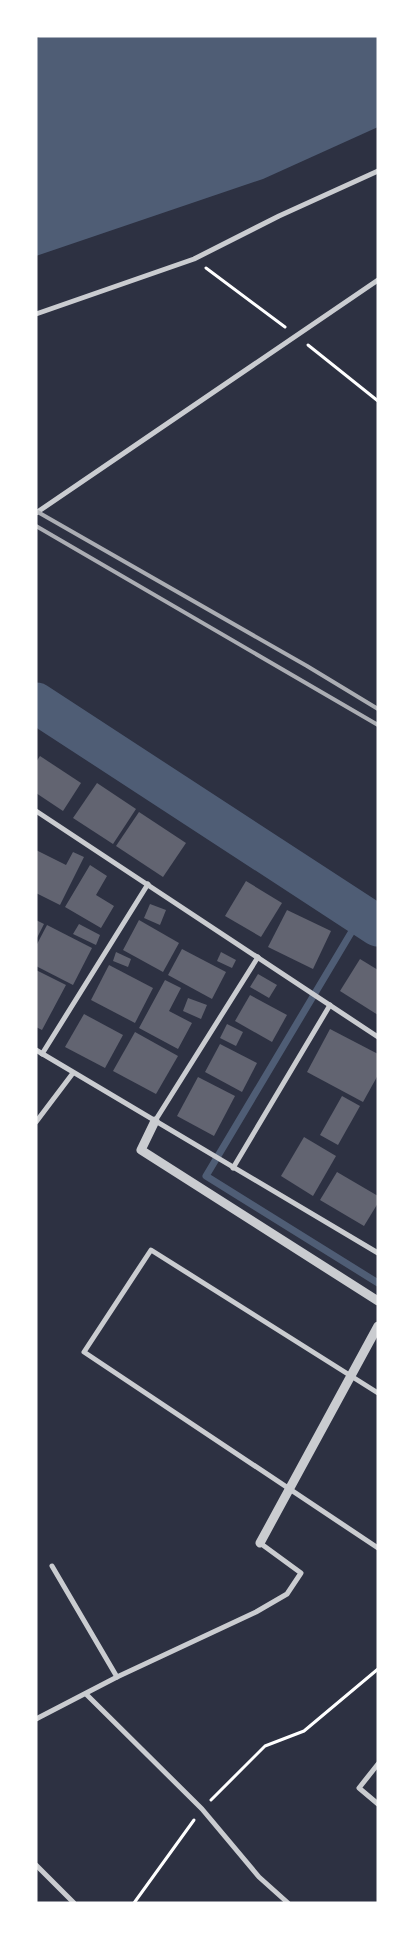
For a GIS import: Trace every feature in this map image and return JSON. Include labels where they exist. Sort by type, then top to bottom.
[{"type":"street","points":[[36,314],[194,259],[278,216],[378,170]]},
{"type":"street","points":[[36,513],[378,280]]},
{"type":"street","points":[[36,819],[38,812],[378,1037]]},
{"type":"street","points":[[148,884],[39,1052],[378,1254]]},
{"type":"street","points":[[258,957],[155,1121],[141,1150],[378,1301]]},
{"type":"street","points":[[233,1168],[330,1005]]},
{"type":"street","points":[[36,1122],[73,1073]]},
{"type":"street","points":[[378,1393],[151,1250],[84,1352],[378,1548]]},
{"type":"street","points":[[36,1719],[117,1677],[256,1612],[287,1594],[300,1573],[260,1543],[378,1326]]},
{"type":"street","points":[[52,1566],[117,1677]]},
{"type":"street","points":[[86,1694],[202,1809],[259,1877],[288,1903]]},
{"type":"street","points":[[378,1764],[359,1788],[378,1804]]},
{"type":"street","points":[[36,1865],[74,1903]]},
{"type":"path","points":[[134,1903],[202,1809],[265,1746],[304,1731],[378,1669]]},
{"type":"water","points":[[42,36],[378,36],[378,127],[263,179],[36,256],[36,39]]},
{"type":"building","points":[[40,756],[81,783],[63,811],[36,793],[36,762]]},
{"type":"building","points":[[97,783],[136,809],[113,844],[73,818]]},
{"type":"building","points":[[139,812],[186,843],[163,877],[116,846]]},
{"type":"building","points":[[36,850],[66,865],[73,852],[84,857],[60,905],[36,893]]},
{"type":"building","points":[[90,865],[107,876],[96,895],[114,906],[101,928],[65,907]]},
{"type":"building","points":[[246,881],[282,903],[261,937],[225,916]]},
{"type":"building","points":[[150,904],[166,910],[160,925],[144,918]]},
{"type":"building","points":[[287,910],[331,931],[313,969],[268,947]]},
{"type":"building","points":[[36,920],[44,924],[36,940]]},
{"type":"building","points":[[139,920],[179,943],[163,972],[123,950]]},
{"type":"building","points":[[79,924],[100,935],[96,945],[73,934]]},
{"type":"building","points":[[47,925],[92,948],[73,985],[36,966],[36,946]]},
{"type":"building","points":[[182,949],[226,972],[212,999],[168,975]]},
{"type":"building","points":[[116,952],[131,959],[128,967],[113,961]]},
{"type":"building","points":[[221,952],[236,960],[232,968],[217,961]]},
{"type":"building","points":[[360,959],[378,970],[378,1015],[340,991]]},
{"type":"building","points":[[109,965],[153,988],[135,1023],[91,1000]]},
{"type":"building","points":[[36,970],[66,985],[42,1030],[36,1027]]},
{"type":"building","points":[[258,974],[277,985],[269,998],[250,987]]},
{"type":"building","points":[[165,980],[181,988],[169,1011],[192,1023],[178,1049],[139,1028]]},
{"type":"building","points":[[250,995],[287,1015],[272,1042],[235,1021]]},
{"type":"building","points":[[188,998],[207,1005],[201,1019],[183,1011]]},
{"type":"building","points":[[84,1014],[123,1035],[105,1068],[65,1047]]},
{"type":"building","points":[[227,1024],[243,1032],[236,1046],[220,1038]]},
{"type":"building","points":[[330,1029],[378,1054],[378,1075],[363,1102],[307,1072]]},
{"type":"building","points":[[135,1032],[178,1056],[156,1094],[113,1071]]},
{"type":"building","points":[[220,1044],[257,1063],[242,1092],[205,1072]]},
{"type":"building","points":[[198,1077],[235,1096],[214,1136],[177,1116]]},
{"type":"building","points":[[342,1096],[360,1106],[338,1145],[320,1135]]},
{"type":"building","points":[[304,1137],[336,1156],[313,1196],[281,1176]]},
{"type":"building","points":[[337,1172],[378,1196],[378,1203],[364,1226],[320,1200]]},
{"type":"waterway","points":[[36,703],[378,926]]},
{"type":"waterway","points":[[361,916],[206,1176],[378,1283]]},
{"type":"railway","points":[[36,511],[307,666],[378,709]]},
{"type":"railway","points":[[36,526],[378,725]]}]
